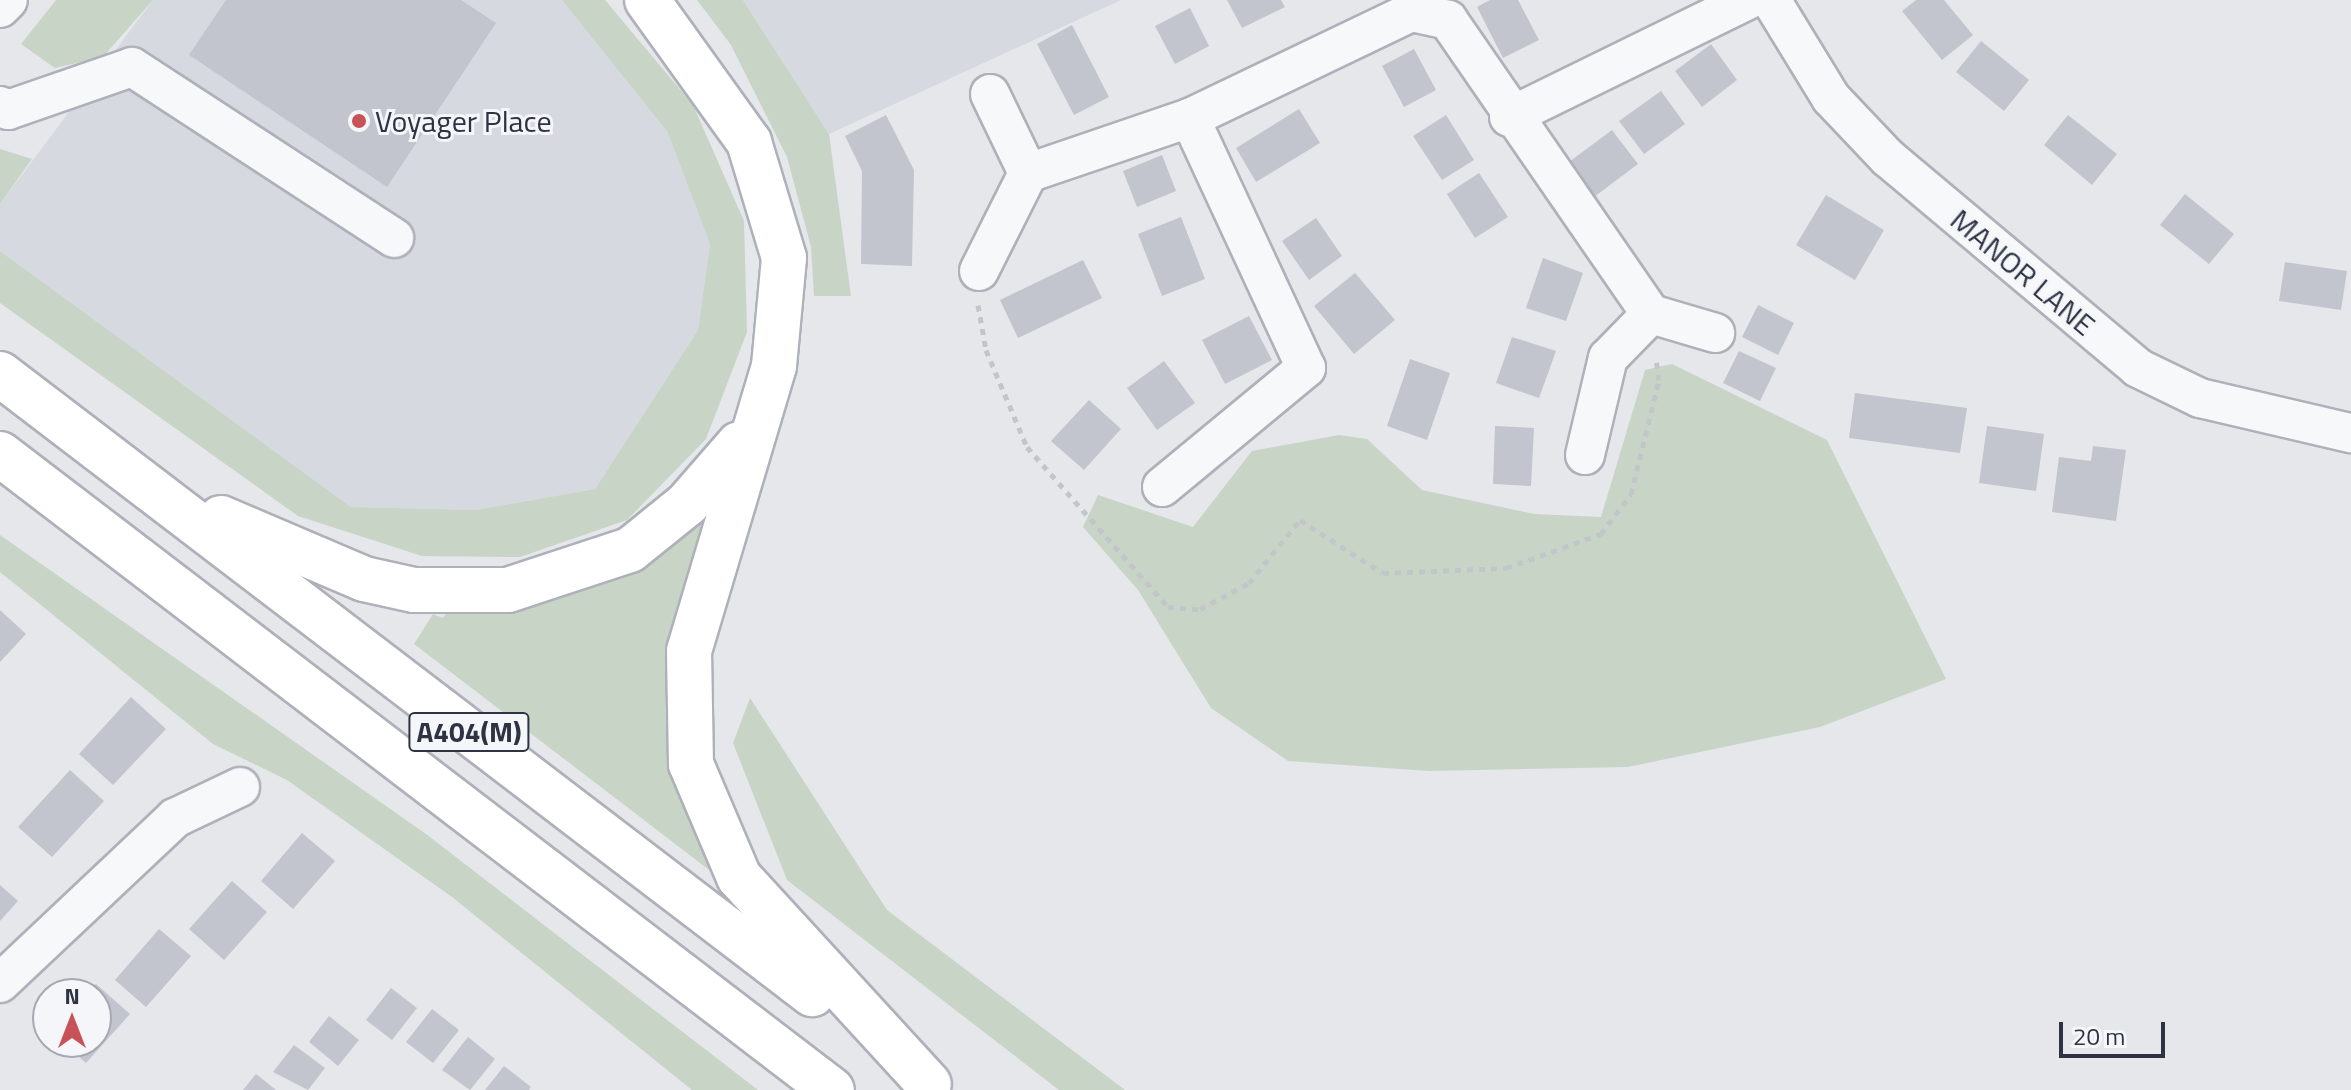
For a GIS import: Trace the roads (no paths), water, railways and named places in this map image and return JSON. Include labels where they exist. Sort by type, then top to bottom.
[{"type":"highway","name":"A404(M)","points":[[647,0],[729,105],[777,218],[781,334],[693,626],[685,689],[691,764],[739,877],[933,1087]]},
{"type":"highway","name":"A404(M)","points":[[0,374],[933,1087]]},
{"type":"highway","name":"A404(M)","points":[[132,474],[265,540],[364,579],[414,590],[508,590],[630,550],[687,504],[755,421]]},
{"type":"highway","name":"A404(M)","points":[[0,454],[832,1090]]},
{"type":"street","points":[[0,8],[8,0]]},
{"type":"street","points":[[1509,117],[1748,0]]},
{"type":"street","name":"MANOR LANE","points":[[1771,0],[1831,98],[1888,158],[2138,368],[2200,398],[2351,433]]},
{"type":"street","points":[[979,271],[1028,173],[1190,118],[1411,12],[1448,20],[1509,117],[1651,314],[1715,333]]},
{"type":"street","points":[[0,106],[8,110],[132,67],[394,238]]},
{"type":"street","points":[[990,94],[1028,173]]},
{"type":"street","points":[[1162,487],[1306,368],[1190,118]]},
{"type":"street","points":[[1585,455],[1608,358],[1651,314]]},
{"type":"street","points":[[0,983],[175,818],[240,787]]},
{"type":"place","name":"Voyager Place","points":[[359,121]]}]
